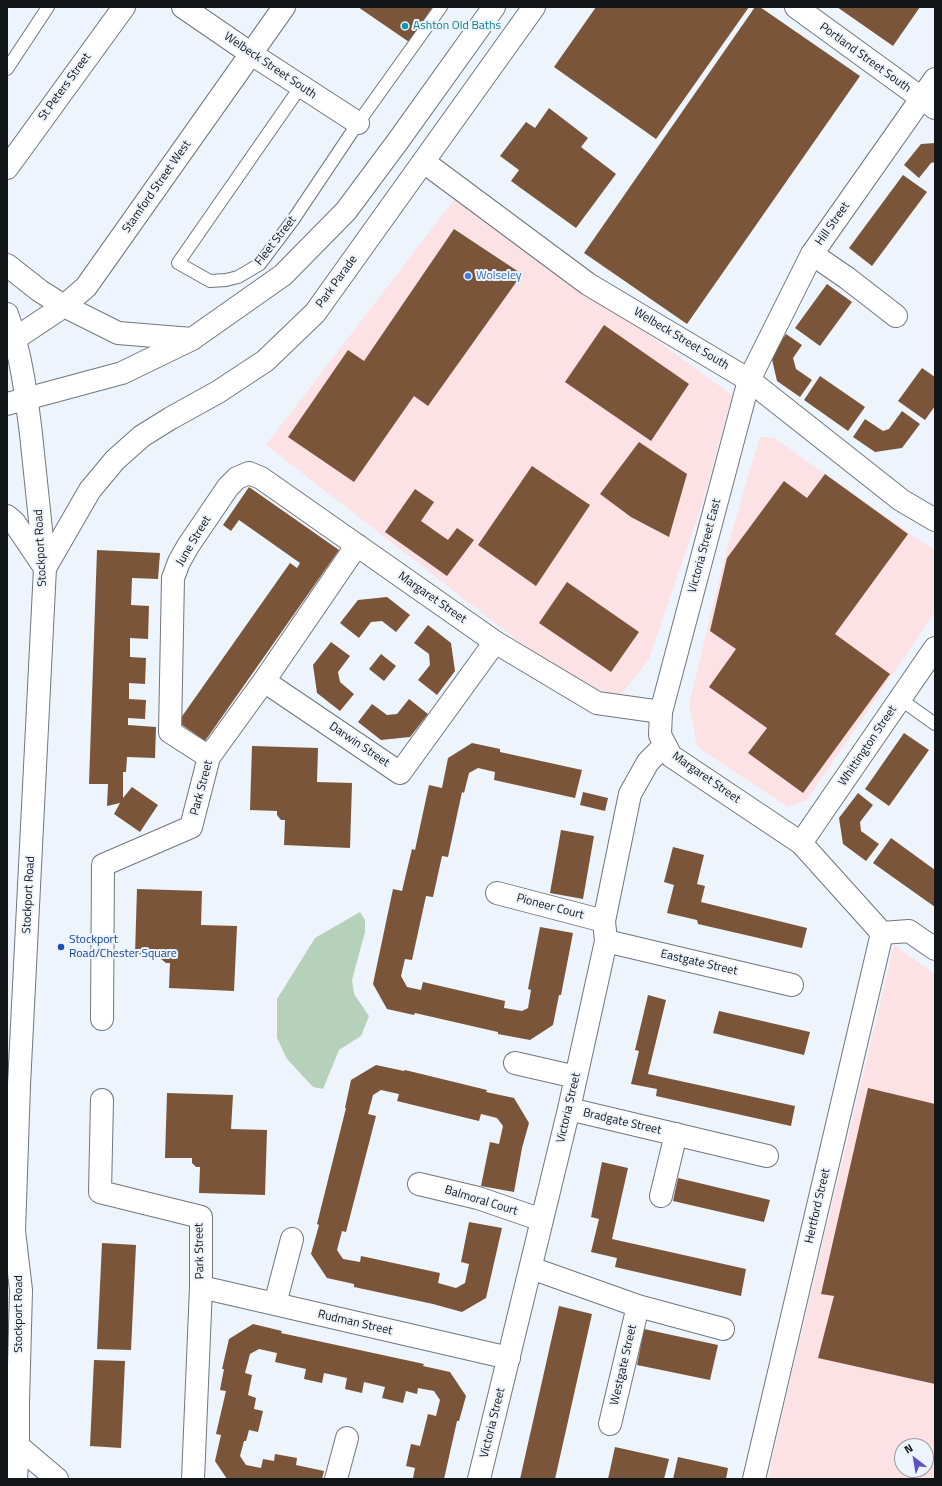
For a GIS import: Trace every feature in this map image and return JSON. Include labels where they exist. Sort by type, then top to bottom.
[{"type":"main road","name":"St Peters Street","points":[[7,168],[124,7]]},
{"type":"main road","name":"Welbeck Street South","points":[[183,7],[358,124]]},
{"type":"main road","points":[[250,53],[266,7]]},
{"type":"main road","name":"Stamford Street West","points":[[11,341],[64,306],[86,287],[250,53],[284,7]]},
{"type":"main road","points":[[17,402],[122,373],[192,340],[283,275],[346,211],[494,7]]},
{"type":"main road","name":"Park Parade","points":[[44,568],[90,490],[115,460],[142,436],[170,418],[218,392],[264,361],[315,313],[534,7]]},
{"type":"main road","name":"Portland Street South","points":[[796,7],[928,103]]},
{"type":"main road","name":"Hill Street","points":[[749,380],[812,254],[928,103],[935,79]]},
{"type":"main road","name":"Welbeck Street South","points":[[424,162],[588,284],[749,380],[901,500],[935,520]]},
{"type":"main road","points":[[812,254],[847,278],[896,316]]},
{"type":"main road","points":[[7,265],[64,306],[118,333],[192,340]]},
{"type":"main road","name":"Stockport Road","points":[[7,314],[17,402],[36,474],[44,568],[19,1084],[14,1231],[21,1290],[16,1479]]},
{"type":"main road","name":"Victoria Street East","points":[[661,712],[749,380]]},
{"type":"main road","name":"June Street","points":[[209,757],[170,732],[173,578],[179,562],[188,546],[228,487],[237,478],[249,473],[261,478],[357,545]]},
{"type":"main road","points":[[7,516],[14,522],[44,568]]},
{"type":"main road","name":"Margaret Street","points":[[357,545],[495,642],[597,703],[661,712],[660,735],[671,756],[801,843],[882,933]]},
{"type":"main road","name":"Park Street","points":[[102,1019],[103,865],[191,827],[209,757],[264,681],[357,545]]},
{"type":"main road","name":"Darwin Street","points":[[264,681],[400,773],[495,642]]},
{"type":"main road","name":"Whittington Street","points":[[801,843],[935,648]]},
{"type":"main road","name":"Victoria Street","points":[[479,1479],[569,1109],[605,931],[616,863],[630,794],[648,762],[665,745]]},
{"type":"main road","name":"Pioneer Court","points":[[497,893],[605,931]]},
{"type":"main road","name":"Eastgate Street","points":[[605,931],[792,985]]},
{"type":"main road","points":[[882,933],[909,931],[935,949]]},
{"type":"main road","name":"Hertford Street","points":[[754,1479],[882,933]]},
{"type":"main road","points":[[515,1063],[576,1077]]},
{"type":"main road","name":"Park Street","points":[[102,1100],[100,1192],[201,1217],[201,1287],[193,1479]]},
{"type":"main road","name":"Bradgate Street","points":[[569,1109],[767,1156]]},
{"type":"main road","name":"Bradgate Street","points":[[661,1196],[676,1134]]},
{"type":"main road","name":"Balmoral Court","points":[[419,1184],[478,1198],[542,1220]]},
{"type":"main road","points":[[7,1260],[14,1231]]},
{"type":"main road","points":[[274,1304],[292,1239]]},
{"type":"main road","points":[[531,1268],[638,1306],[723,1330]]},
{"type":"main road","name":"Rudman Street","points":[[201,1287],[509,1358]]},
{"type":"main road","name":"Westgate Street","points":[[610,1424],[638,1306]]},
{"type":"main road","points":[[336,1479],[347,1438]]},
{"type":"main road","points":[[18,1446],[57,1479]]},
{"type":"lane","points":[[7,69],[48,7]]},
{"type":"lane","name":"Fleet Street","points":[[301,86],[178,263],[210,281],[226,280],[238,277],[260,264],[293,220],[358,124],[441,7]]},
{"type":"lane","points":[[900,699],[935,724]]},
{"type":"shaded area","points":[[457,196],[732,395],[703,501],[649,659],[619,697],[562,675],[266,445]]},
{"type":"shaded area","points":[[760,437],[774,438],[935,551],[935,612],[807,800],[788,807],[697,747],[689,704],[727,548]]},
{"type":"shaded area","points":[[894,945],[935,974],[935,1479],[768,1479]]},
{"type":"green space","points":[[360,912],[365,920],[365,932],[352,980],[354,994],[369,1016],[361,1036],[339,1050],[323,1089],[313,1087],[287,1059],[277,1038],[277,999],[315,938]]},
{"type":"building","name":"Ashton Old Baths","points":[[358,7],[438,7],[412,44]]},
{"type":"building","points":[[596,7],[749,7],[656,139],[554,67]]},
{"type":"building","points":[[755,7],[760,7],[860,76],[687,324],[584,253]]},
{"type":"building","points":[[837,7],[920,7],[893,46]]},
{"type":"building","points":[[549,108],[588,138],[581,147],[616,174],[576,228],[511,181],[519,170],[500,156],[526,122],[535,128]]},
{"type":"building","points":[[935,143],[935,162],[931,163],[919,178],[904,165],[921,144]]},
{"type":"building","points":[[903,175],[927,192],[872,266],[849,248]]},
{"type":"building","points":[[454,229],[522,274],[428,406],[414,396],[354,482],[288,437],[348,350],[364,361]]},
{"type":"building","points":[[827,284],[852,302],[820,346],[795,328]]},
{"type":"building","points":[[604,325],[689,384],[651,441],[565,382]]},
{"type":"building","points":[[786,334],[802,345],[793,358],[796,369],[812,380],[800,397],[777,381],[771,355]]},
{"type":"building","points":[[922,368],[935,377],[935,406],[925,420],[898,401]]},
{"type":"building","points":[[820,376],[865,407],[848,431],[804,400]]},
{"type":"building","points":[[902,411],[920,424],[902,448],[875,452],[853,437],[865,419],[883,431],[889,429]]},
{"type":"building","points":[[639,442],[687,474],[669,537],[631,517],[600,494]]},
{"type":"building","points":[[532,466],[590,505],[536,586],[478,545]]},
{"type":"building","points":[[825,474],[908,534],[835,634],[890,674],[803,793],[748,753],[767,728],[709,687],[736,649],[710,631],[727,558],[784,481],[807,498]]},
{"type":"building","points":[[249,487],[339,550],[205,741],[178,722],[290,563],[297,568],[300,563],[239,520],[231,531],[223,525]]},
{"type":"building","points":[[415,489],[434,502],[421,521],[448,540],[457,528],[474,540],[447,576],[385,532]]},
{"type":"building","points":[[97,550],[160,553],[158,579],[132,578],[131,605],[149,606],[148,639],[130,638],[130,657],[146,658],[145,684],[129,683],[129,699],[146,700],[145,719],[128,718],[128,725],[156,727],[155,758],[127,757],[126,772],[123,772],[123,798],[132,787],[158,805],[140,832],[114,814],[120,803],[107,806],[108,784],[89,784]]},
{"type":"building","points":[[567,582],[639,632],[611,672],[539,623]]},
{"type":"building","points":[[387,597],[410,615],[396,632],[382,621],[371,622],[359,638],[340,623],[358,600]]},
{"type":"building","points":[[428,625],[451,643],[455,671],[437,695],[418,680],[430,665],[429,654],[414,643]]},
{"type":"building","points":[[331,642],[350,656],[338,672],[340,682],[354,694],[340,711],[317,693],[313,665]]},
{"type":"building","points":[[381,654],[396,666],[384,681],[369,669]]},
{"type":"building","points":[[409,699],[428,714],[410,737],[381,740],[358,722],[372,704],[387,715],[397,714]]},
{"type":"building","points":[[904,733],[929,750],[889,806],[865,789]]},
{"type":"building","points":[[472,743],[500,749],[500,752],[582,770],[575,798],[494,780],[495,772],[478,768],[469,773],[464,793],[462,792],[448,857],[442,856],[433,897],[426,896],[412,960],[405,959],[401,976],[407,987],[421,990],[423,982],[505,1001],[504,1008],[522,1011],[528,1008],[531,990],[528,989],[540,927],[573,933],[561,995],[559,995],[553,1025],[530,1040],[498,1034],[498,1032],[415,1013],[414,1015],[387,1009],[373,984],[393,889],[402,891],[412,849],[415,850],[429,785],[442,788],[448,758]]},
{"type":"building","points":[[252,746],[318,748],[317,782],[352,783],[350,848],[284,845],[285,820],[281,820],[277,815],[277,811],[250,810]]},
{"type":"building","points":[[583,792],[608,798],[605,811],[580,805]]},
{"type":"building","points":[[858,793],[873,805],[860,822],[861,831],[879,844],[866,861],[843,844],[839,818]]},
{"type":"building","points":[[561,830],[594,836],[583,899],[550,893]]},
{"type":"building","points":[[891,838],[935,870],[935,907],[873,863]]},
{"type":"building","points":[[673,847],[704,855],[697,884],[705,886],[701,902],[807,928],[802,948],[698,924],[697,920],[667,913],[674,885],[664,882]]},
{"type":"building","points":[[137,889],[202,891],[201,925],[237,926],[234,991],[169,988],[170,963],[166,963],[161,959],[161,955],[135,954]]},
{"type":"building","points":[[648,995],[666,1000],[648,1074],[795,1106],[791,1126],[656,1096],[657,1089],[631,1084],[639,1051],[635,1050]]},
{"type":"building","points":[[719,1011],[810,1032],[804,1055],[713,1033]]},
{"type":"building","points":[[376,1065],[405,1070],[514,1098],[529,1123],[522,1148],[514,1192],[481,1186],[490,1142],[499,1144],[503,1126],[497,1118],[481,1114],[479,1121],[397,1101],[399,1094],[381,1090],[373,1095],[368,1114],[376,1116],[346,1232],[342,1231],[337,1250],[343,1259],[360,1262],[361,1256],[440,1273],[438,1283],[456,1288],[465,1283],[469,1264],[461,1262],[469,1222],[502,1228],[486,1298],[462,1312],[433,1304],[354,1287],[354,1284],[327,1278],[311,1254],[346,1108],[351,1080]]},
{"type":"building","points":[[868,1088],[935,1104],[935,1384],[818,1358],[834,1296],[821,1294]]},
{"type":"building","points":[[167,1093],[233,1095],[231,1129],[267,1130],[265,1195],[199,1193],[200,1167],[196,1167],[192,1163],[192,1158],[165,1158]]},
{"type":"building","points":[[602,1162],[628,1168],[612,1239],[746,1269],[741,1296],[615,1267],[617,1258],[591,1252],[599,1219],[591,1217]]},
{"type":"building","points":[[678,1178],[770,1200],[764,1222],[673,1201]]},
{"type":"building","points":[[102,1243],[136,1245],[131,1350],[97,1349]]},
{"type":"building","points":[[559,1306],[592,1314],[555,1479],[520,1479]]},
{"type":"building","points":[[253,1324],[282,1331],[281,1333],[424,1364],[423,1366],[450,1372],[466,1396],[459,1421],[457,1421],[444,1479],[413,1478],[415,1468],[406,1466],[411,1444],[420,1446],[428,1414],[436,1416],[440,1400],[434,1391],[418,1388],[417,1394],[406,1391],[403,1403],[382,1398],[385,1387],[364,1382],[362,1393],[345,1389],[347,1378],[324,1373],[322,1383],[304,1379],[306,1369],[275,1362],[277,1353],[259,1349],[250,1354],[245,1373],[252,1375],[248,1395],[256,1398],[254,1409],[263,1411],[258,1432],[249,1430],[240,1456],[246,1465],[261,1468],[263,1459],[274,1461],[275,1454],[297,1458],[296,1465],[324,1471],[322,1479],[227,1479],[215,1461],[221,1435],[216,1434],[226,1391],[220,1390],[224,1369],[222,1369],[229,1339]]},
{"type":"building","points":[[644,1329],[718,1345],[710,1380],[637,1365]]},
{"type":"building","points":[[94,1360],[125,1361],[121,1448],[90,1446]]},
{"type":"building","points":[[615,1447],[669,1459],[664,1479],[608,1479]]},
{"type":"building","points":[[678,1457],[728,1468],[726,1479],[673,1479]]},
{"type":"place","name":"Ashton Old Baths","points":[[405,26]]},
{"type":"place","name":"Wolseley","points":[[468,276]]},
{"type":"place","name":"Stockport Road/Chester Square","points":[[61,947]]}]
